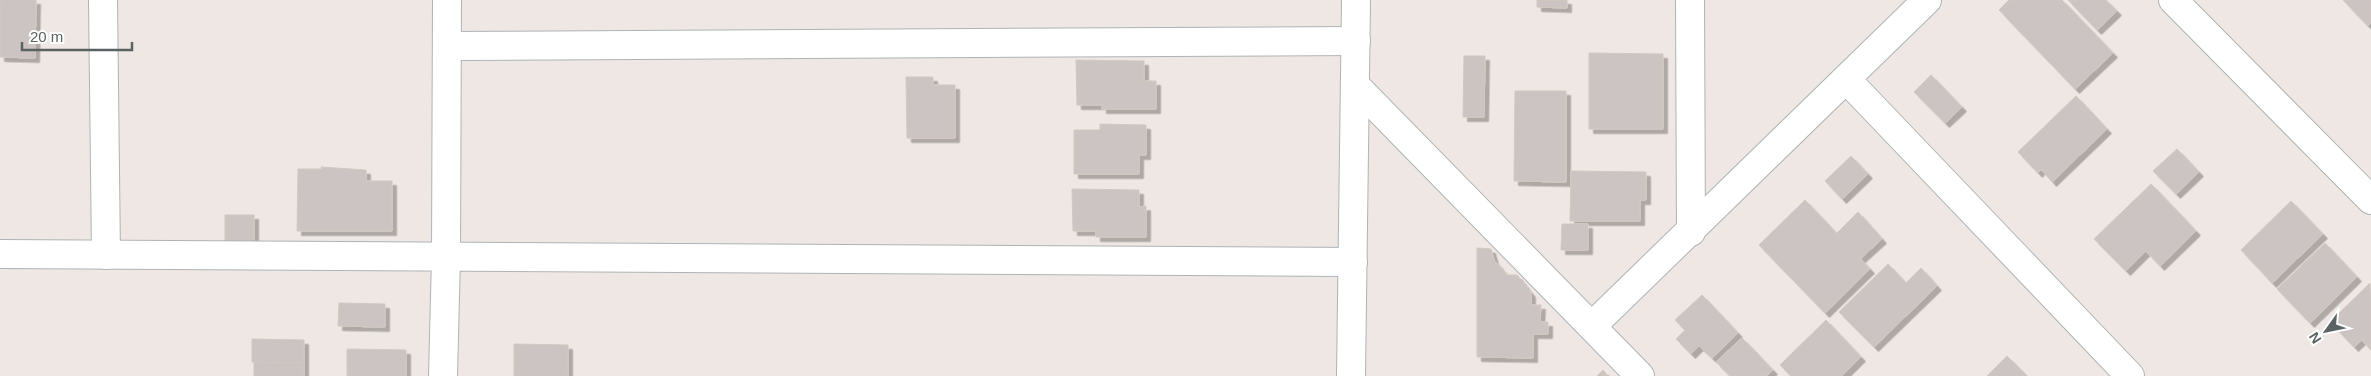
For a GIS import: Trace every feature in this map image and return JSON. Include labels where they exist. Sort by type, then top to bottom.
[{"type":"street","points":[[103,0],[106,255]]},
{"type":"street","points":[[443,376],[446,257],[447,0]]},
{"type":"street","points":[[1351,376],[1356,0]]},
{"type":"street","points":[[1690,0],[1691,232]]},
{"type":"street","points":[[1592,326],[1928,0]]},
{"type":"street","points":[[2174,0],[2371,200]]},
{"type":"street","points":[[447,46],[1356,41]]},
{"type":"street","points":[[1846,79],[2130,376]]},
{"type":"street","points":[[1356,86],[1640,376]]},
{"type":"street","points":[[0,254],[1353,262]]},
{"type":"building","points":[[0,0],[36,0],[35,58],[0,57]]},
{"type":"building","points":[[1537,0],[1567,0],[1567,8],[1537,7]]},
{"type":"building","points":[[2009,0],[2062,0],[2113,53],[2075,89],[1999,10]]},
{"type":"building","points":[[2068,0],[2106,0],[2117,11],[2097,30]]},
{"type":"building","points":[[2343,0],[2371,0],[2371,22],[2368,26]]},
{"type":"building","points":[[1589,53],[1663,54],[1663,129],[1589,129]]},
{"type":"building","points":[[1464,56],[1485,56],[1484,117],[1463,117]]},
{"type":"building","points":[[1076,60],[1144,61],[1144,81],[1156,81],[1156,109],[1102,109],[1102,105],[1077,105]]},
{"type":"building","points":[[1931,75],[1962,107],[1945,123],[1914,92]]},
{"type":"building","points":[[906,77],[933,77],[933,85],[955,85],[955,138],[907,138]]},
{"type":"building","points":[[1515,91],[1566,91],[1566,182],[1514,181]]},
{"type":"building","points":[[2076,96],[2107,129],[2052,182],[2041,169],[2038,173],[2018,152]]},
{"type":"building","points":[[1100,124],[1146,125],[1146,155],[1139,155],[1139,174],[1074,174],[1074,130],[1100,130]]},
{"type":"building","points":[[2177,149],[2199,172],[2176,194],[2153,171]]},
{"type":"building","points":[[1851,156],[1868,174],[1842,199],[1825,181]]},
{"type":"building","points":[[321,167],[366,170],[366,181],[392,181],[392,231],[297,231],[298,169],[322,169]]},
{"type":"building","points":[[1571,171],[1646,172],[1646,200],[1640,200],[1640,221],[1570,221]]},
{"type":"building","points":[[2151,184],[2196,231],[2160,266],[2146,251],[2126,271],[2094,239]]},
{"type":"building","points":[[1072,189],[1139,190],[1139,207],[1146,206],[1146,237],[1096,237],[1096,231],[1073,231]]},
{"type":"building","points":[[1805,200],[1870,269],[1825,313],[1759,245]]},
{"type":"building","points":[[2291,201],[2323,234],[2272,283],[2241,250]]},
{"type":"building","points":[[1858,212],[1882,239],[1860,259],[1836,234]]},
{"type":"building","points":[[225,215],[254,215],[254,243],[225,243]]},
{"type":"building","points":[[1562,224],[1588,224],[1588,250],[1561,250]]},
{"type":"building","points":[[2325,243],[2357,277],[2310,323],[2277,289]]},
{"type":"building","points":[[1477,248],[1491,249],[1494,260],[1507,275],[1517,275],[1531,293],[1531,305],[1541,305],[1540,322],[1548,322],[1548,334],[1533,334],[1533,358],[1477,357]]},
{"type":"building","points":[[1888,264],[1906,283],[1921,268],[1937,286],[1874,347],[1839,312]]},
{"type":"building","points":[[2370,283],[2371,331],[2354,347],[2330,322]]},
{"type":"building","points":[[1702,295],[1738,333],[1712,358],[1699,346],[1691,354],[1676,339],[1685,330],[1675,320]]},
{"type":"building","points":[[339,303],[385,304],[385,327],[338,326]]},
{"type":"building","points":[[1826,320],[1861,357],[1842,376],[1791,376],[1780,365]]},
{"type":"building","points":[[2371,331],[2371,350],[2362,340]]},
{"type":"building","points":[[1742,338],[1773,370],[1767,376],[1730,376],[1716,362]]},
{"type":"building","points":[[252,339],[304,340],[304,363],[252,362]]},
{"type":"building","points":[[514,344],[568,345],[568,376],[514,376]]},
{"type":"building","points":[[347,349],[406,350],[406,376],[347,376]]},
{"type":"building","points":[[2007,356],[2027,376],[1987,376]]},
{"type":"building","points":[[254,362],[304,363],[304,376],[254,376]]},
{"type":"building","points":[[1603,370],[1608,376],[1597,376]]}]
